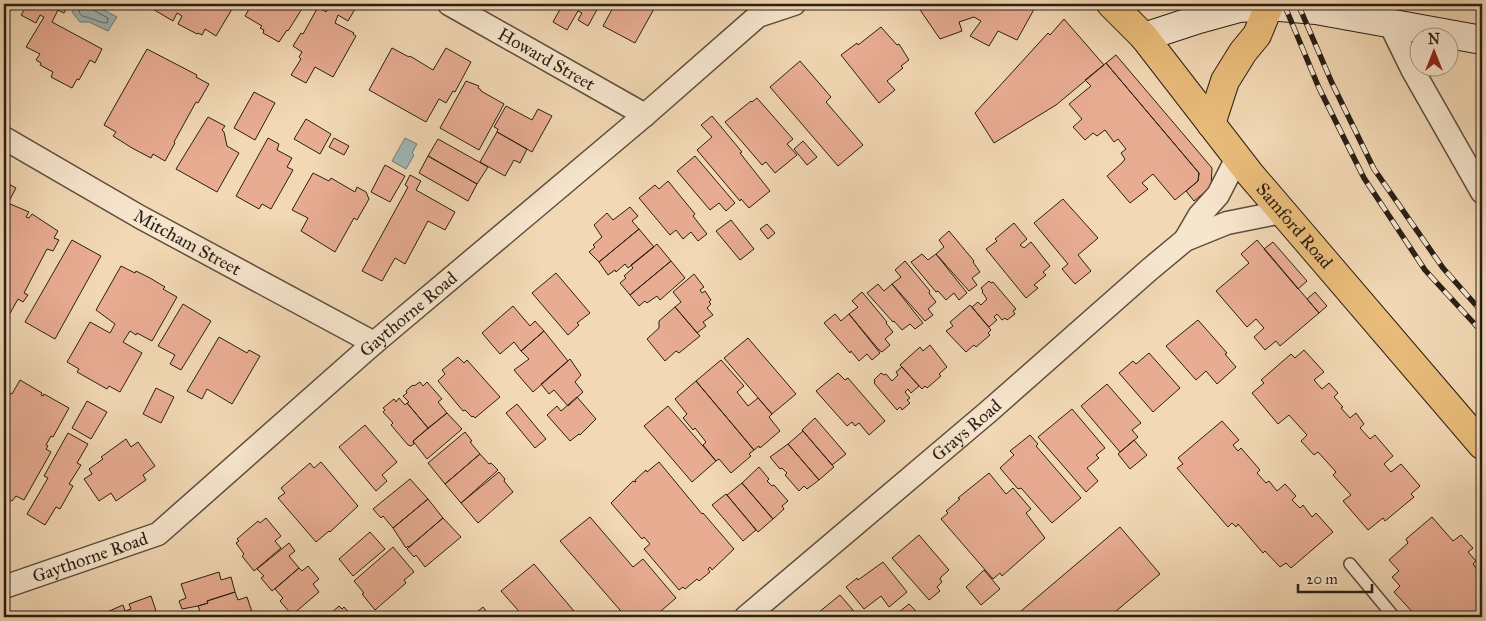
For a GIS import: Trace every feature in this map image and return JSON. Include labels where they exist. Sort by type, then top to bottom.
[{"type":"main road","name":"Samford Road","points":[[1110,4],[1144,37],[1237,158],[1482,445]]},
{"type":"main road","points":[[1211,124],[1225,81],[1242,52],[1257,34],[1269,6]]},
{"type":"main road","points":[[1144,37],[1239,8],[1269,6],[1348,10],[1390,24],[1482,40]]},
{"type":"street","name":"Howard Street","points":[[449,4],[645,115]]},
{"type":"street","name":"Gaythorne Road","points":[[4,586],[158,534],[374,343],[645,115],[758,16],[794,4]]},
{"type":"street","points":[[1390,24],[1412,69],[1482,192]]},
{"type":"street","name":"Mitcham Street","points":[[4,138],[140,217],[374,343]]},
{"type":"street","name":"Grays Road","points":[[1185,240],[1198,216],[1218,195],[1237,158]]},
{"type":"street","name":"Grays Road","points":[[746,617],[988,412],[1185,240],[1226,223],[1282,212]]},
{"type":"lane","points":[[1350,564],[1394,617]]},
{"type":"water","points":[[78,4],[92,4],[117,17],[108,31],[89,22],[80,22],[72,12]]},
{"type":"water","points":[[405,138],[417,144],[412,153],[414,155],[406,169],[392,161]]},
{"type":"building","points":[[28,4],[69,4],[64,13],[58,10],[52,22],[102,49],[95,63],[90,60],[79,80],[77,79],[72,88],[51,77],[53,72],[40,65],[41,63],[36,60],[40,54],[26,47],[44,17],[40,15],[36,23],[21,15]]},
{"type":"building","points":[[153,4],[235,4],[216,36],[205,29],[202,35],[197,34],[178,24],[182,16],[177,13],[173,21],[151,8]]},
{"type":"building","points":[[252,4],[305,4],[279,42],[263,33],[264,30],[260,28],[262,26],[245,16]]},
{"type":"building","points":[[330,4],[358,4],[348,21],[338,15],[335,23],[356,36],[333,77],[315,67],[306,83],[291,75],[301,59],[299,57],[302,52],[293,46],[301,33],[303,34],[318,7],[326,12]]},
{"type":"building","points":[[563,4],[569,6],[570,4],[600,4],[588,26],[578,20],[582,13],[578,11],[567,30],[553,22]]},
{"type":"building","points":[[615,4],[649,4],[655,7],[635,43],[603,26]]},
{"type":"building","points":[[916,4],[1037,4],[1017,40],[998,31],[989,46],[970,36],[981,21],[974,17],[959,22],[962,31],[940,39]]},
{"type":"building","points":[[1064,19],[1104,65],[1056,105],[994,143],[975,113],[1048,33],[1050,35]]},
{"type":"building","points":[[881,27],[897,45],[899,44],[909,60],[901,66],[903,68],[887,81],[895,90],[879,103],[841,55],[857,43],[858,45]]},
{"type":"building","points":[[392,48],[433,70],[446,48],[471,62],[455,92],[453,91],[446,103],[439,99],[426,122],[369,90]]},
{"type":"building","points":[[147,49],[197,75],[196,77],[209,84],[198,103],[196,102],[165,161],[153,154],[151,158],[132,148],[113,136],[116,132],[104,125]]},
{"type":"building","points":[[1116,55],[1212,168],[1211,187],[1194,201],[1186,191],[1198,181],[1199,173],[1106,63]]},
{"type":"building","points":[[800,61],[831,97],[826,102],[863,145],[838,166],[770,87]]},
{"type":"building","points":[[1106,63],[1199,173],[1198,181],[1175,200],[1153,174],[1142,183],[1148,189],[1130,203],[1107,176],[1125,159],[1121,153],[1126,149],[1118,139],[1114,142],[1105,130],[1097,136],[1093,133],[1085,140],[1073,127],[1082,119],[1069,104],[1091,86],[1085,80]]},
{"type":"building","points":[[466,81],[479,86],[478,88],[481,91],[504,104],[479,150],[440,128]]},
{"type":"building","points":[[254,92],[275,103],[255,140],[234,128]]},
{"type":"building","points":[[757,98],[793,139],[787,144],[797,155],[775,173],[766,162],[762,165],[725,122]]},
{"type":"building","points":[[506,106],[532,120],[538,109],[552,116],[532,152],[497,132],[498,129],[494,127]]},
{"type":"building","points":[[712,116],[742,152],[740,153],[770,191],[749,208],[741,199],[740,201],[697,150],[712,137],[701,125]]},
{"type":"building","points":[[208,117],[225,126],[222,130],[227,146],[239,153],[217,192],[176,169]]},
{"type":"building","points":[[306,119],[331,134],[320,154],[294,139]]},
{"type":"building","points":[[497,132],[527,149],[520,163],[514,160],[505,176],[480,162]]},
{"type":"building","points":[[268,138],[279,144],[277,150],[292,158],[287,167],[293,170],[271,209],[262,204],[259,209],[236,196]]},
{"type":"building","points":[[334,138],[349,146],[344,155],[329,147]]},
{"type":"building","points":[[438,139],[488,167],[477,184],[428,156]]},
{"type":"building","points":[[803,141],[817,157],[807,165],[794,149]]},
{"type":"building","points":[[428,156],[477,184],[468,201],[419,173]]},
{"type":"building","points":[[695,156],[735,203],[726,211],[719,203],[710,210],[677,171]]},
{"type":"building","points":[[385,165],[405,176],[390,202],[371,192]]},
{"type":"building","points":[[313,173],[329,181],[331,178],[355,192],[357,187],[366,192],[369,199],[357,220],[354,218],[335,252],[301,231],[308,218],[292,210]]},
{"type":"building","points":[[410,175],[421,181],[416,190],[455,212],[445,230],[428,221],[405,264],[395,258],[382,281],[362,271],[408,187],[405,185]]},
{"type":"building","points":[[668,181],[695,214],[693,216],[707,234],[698,241],[691,232],[683,239],[676,230],[670,235],[639,198],[655,185],[659,189]]},
{"type":"building","points":[[5,182],[16,188],[8,203],[29,212],[26,217],[29,218],[32,214],[58,231],[54,238],[59,240],[53,251],[47,249],[24,293],[28,295],[23,302],[18,299],[4,324],[4,185]]},
{"type":"building","points":[[1063,199],[1098,238],[1078,255],[1091,271],[1075,284],[1062,269],[1068,264],[1034,223]]},
{"type":"building","points":[[630,207],[638,216],[632,221],[639,229],[599,262],[589,252],[595,247],[593,245],[602,237],[594,225],[607,213],[613,220]]},
{"type":"building","points":[[731,220],[754,249],[740,260],[716,231]]},
{"type":"building","points":[[1014,223],[1027,239],[1020,245],[1024,248],[1031,242],[1050,266],[1043,272],[1046,275],[1034,285],[1038,288],[1026,298],[986,249],[997,241],[995,239]]},
{"type":"building","points":[[767,224],[775,233],[768,239],[760,229]]},
{"type":"building","points":[[639,229],[654,247],[628,268],[625,264],[616,272],[615,270],[608,275],[599,262]]},
{"type":"building","points":[[949,231],[974,261],[980,272],[972,278],[977,285],[969,291],[936,254],[944,247],[939,240]]},
{"type":"building","points":[[72,240],[101,256],[55,339],[25,322]]},
{"type":"building","points":[[1257,240],[1319,313],[1280,346],[1276,341],[1265,350],[1254,337],[1264,328],[1256,319],[1247,327],[1216,291],[1249,263],[1241,254]]},
{"type":"building","points":[[1273,242],[1307,281],[1298,289],[1264,249]]},
{"type":"building","points":[[657,244],[671,261],[630,295],[620,283],[626,278],[624,276],[633,268],[631,265]]},
{"type":"building","points":[[922,254],[928,260],[936,254],[967,293],[959,300],[954,293],[946,300],[938,291],[936,292],[911,262]]},
{"type":"building","points":[[671,261],[685,278],[660,300],[657,296],[639,306],[630,295]]},
{"type":"building","points":[[905,261],[930,291],[929,293],[936,302],[928,309],[933,315],[925,321],[892,284],[901,277],[895,270]]},
{"type":"building","points":[[121,266],[150,278],[165,287],[163,289],[177,297],[152,341],[130,331],[123,342],[142,353],[120,392],[109,386],[107,389],[77,372],[79,369],[67,362],[90,322],[110,333],[115,324],[96,310]]},
{"type":"building","points":[[556,273],[590,313],[577,323],[579,325],[568,335],[532,293]]},
{"type":"building","points":[[694,274],[704,287],[700,290],[702,293],[705,291],[711,300],[709,302],[711,304],[707,308],[713,315],[703,322],[706,326],[697,333],[675,307],[681,302],[673,292]]},
{"type":"building","points":[[989,281],[993,282],[1016,309],[1013,311],[1015,314],[1007,320],[1005,318],[1002,320],[997,314],[994,317],[997,320],[989,327],[972,307],[978,302],[981,305],[987,299],[981,288]]},
{"type":"building","points":[[878,284],[884,291],[892,284],[923,323],[915,329],[910,324],[902,330],[867,293]]},
{"type":"building","points":[[862,292],[893,332],[885,339],[890,345],[882,352],[849,314],[858,307],[852,301]]},
{"type":"building","points":[[1315,292],[1327,306],[1319,313],[1307,299]]},
{"type":"building","points":[[183,304],[211,321],[181,370],[170,364],[175,355],[158,346]]},
{"type":"building","points":[[970,305],[991,330],[988,333],[990,335],[976,347],[974,345],[966,352],[946,331],[953,326],[950,322]]},
{"type":"building","points":[[513,306],[530,326],[535,321],[544,331],[521,351],[514,342],[500,354],[482,333]]},
{"type":"building","points":[[675,307],[700,336],[679,353],[676,351],[665,361],[647,339],[659,328],[659,321]]},
{"type":"building","points":[[835,314],[841,321],[849,314],[880,353],[872,360],[867,354],[859,361],[824,323]]},
{"type":"building","points":[[1198,320],[1227,353],[1225,354],[1236,367],[1217,384],[1206,371],[1196,380],[1166,346]]},
{"type":"building","points":[[544,331],[568,361],[533,392],[514,370],[529,359],[521,351]]},
{"type":"building","points":[[219,337],[247,353],[249,350],[260,356],[232,404],[207,389],[202,399],[187,391]]},
{"type":"building","points":[[748,338],[796,394],[772,414],[724,358]]},
{"type":"building","points":[[930,345],[947,367],[939,374],[941,376],[927,388],[925,386],[922,389],[900,365],[920,347],[923,351]]},
{"type":"building","points":[[1304,350],[1324,372],[1314,380],[1322,389],[1329,383],[1338,393],[1334,397],[1343,407],[1341,408],[1350,418],[1356,413],[1364,424],[1360,428],[1370,439],[1375,435],[1393,456],[1384,464],[1391,472],[1401,464],[1420,486],[1411,494],[1414,497],[1385,521],[1383,518],[1368,530],[1343,501],[1351,495],[1333,475],[1336,472],[1318,452],[1314,455],[1301,441],[1307,435],[1289,415],[1278,424],[1252,393],[1264,383],[1261,380],[1291,354],[1295,358]]},
{"type":"building","points":[[1149,353],[1180,388],[1153,412],[1119,373],[1133,361],[1136,364]]},
{"type":"building","points":[[458,357],[464,363],[467,360],[500,397],[475,418],[465,410],[463,411],[438,381],[445,374],[442,370]]},
{"type":"building","points":[[570,359],[581,375],[575,382],[583,392],[568,406],[554,390],[549,394],[541,384]]},
{"type":"building","points":[[721,360],[744,386],[737,392],[748,406],[758,398],[772,414],[769,417],[780,431],[760,448],[759,446],[754,450],[696,381]]},
{"type":"building","points":[[902,367],[919,386],[911,393],[908,389],[905,392],[910,398],[907,400],[910,403],[902,410],[900,407],[897,410],[874,383],[874,380],[881,373],[886,374],[892,381],[898,375],[896,372]]},
{"type":"building","points":[[838,373],[845,380],[848,378],[885,421],[869,435],[859,423],[855,426],[852,422],[847,426],[816,391]]},
{"type":"building","points":[[20,380],[42,393],[41,395],[43,396],[44,394],[69,408],[53,437],[51,436],[46,445],[48,446],[46,449],[51,452],[24,500],[16,496],[12,501],[9,499],[8,501],[4,499],[4,399],[8,392],[12,394]]},
{"type":"building","points":[[696,381],[754,450],[749,454],[751,456],[731,473],[719,459],[716,461],[703,445],[706,442],[695,428],[693,430],[683,418],[687,414],[675,399]]},
{"type":"building","points":[[420,382],[423,386],[427,382],[442,399],[438,402],[447,413],[428,428],[403,396],[409,388]]},
{"type":"building","points":[[1107,384],[1141,423],[1132,430],[1138,437],[1120,452],[1081,406]]},
{"type":"building","points":[[156,388],[174,397],[161,423],[143,414]]},
{"type":"building","points":[[577,397],[596,419],[580,435],[570,441],[547,415],[557,406],[561,411]]},
{"type":"building","points":[[399,398],[405,405],[407,403],[428,428],[413,441],[414,444],[411,446],[391,425],[393,423],[383,412],[385,410],[383,408],[394,399],[396,402]]},
{"type":"building","points":[[87,401],[107,412],[91,439],[72,428]]},
{"type":"building","points":[[517,404],[546,439],[535,448],[506,413]]},
{"type":"building","points":[[668,406],[716,461],[692,482],[644,426]]},
{"type":"building","points":[[1072,409],[1105,448],[1096,455],[1099,458],[1087,468],[1098,481],[1086,492],[1038,437]]},
{"type":"building","points":[[447,413],[462,429],[427,459],[413,441]]},
{"type":"building","points":[[815,418],[846,454],[832,465],[802,430]]},
{"type":"building","points":[[1222,421],[1239,440],[1233,445],[1238,451],[1241,448],[1260,470],[1257,473],[1266,483],[1269,481],[1277,491],[1285,484],[1296,496],[1292,500],[1300,508],[1303,505],[1312,517],[1316,513],[1333,532],[1291,568],[1286,563],[1280,567],[1265,551],[1263,553],[1238,524],[1236,527],[1232,523],[1228,527],[1177,468],[1183,464],[1178,458]]},
{"type":"building","points":[[365,425],[397,462],[382,475],[387,481],[376,491],[339,447]]},
{"type":"building","points":[[803,431],[834,467],[819,480],[788,444]]},
{"type":"building","points":[[465,432],[472,441],[470,442],[480,454],[445,484],[428,463]]},
{"type":"building","points":[[68,433],[88,444],[77,463],[81,465],[69,484],[73,486],[60,509],[56,507],[45,525],[27,514],[48,478],[44,476]]},
{"type":"building","points":[[1030,435],[1038,444],[1036,446],[1081,498],[1052,523],[1021,488],[1018,489],[1000,468],[1014,455],[1010,451]]},
{"type":"building","points":[[126,439],[131,447],[138,442],[155,466],[143,475],[146,480],[116,501],[111,493],[99,501],[84,479],[92,474],[89,469],[103,459],[101,457]]},
{"type":"building","points":[[1134,440],[1147,455],[1130,469],[1118,454]]},
{"type":"building","points":[[788,444],[819,480],[807,489],[804,486],[799,491],[785,475],[787,473],[782,468],[780,469],[770,457]]},
{"type":"building","points":[[480,454],[498,470],[461,503],[445,484]]},
{"type":"building","points":[[321,462],[358,506],[330,532],[316,542],[278,498],[285,493],[281,488],[310,463],[314,468]]},
{"type":"building","points":[[659,462],[734,549],[712,570],[710,567],[708,569],[710,572],[699,581],[697,579],[685,589],[683,587],[679,590],[644,549],[650,544],[644,537],[642,539],[611,503],[633,481],[636,482],[635,480],[646,470],[647,472]]},
{"type":"building","points":[[759,467],[769,479],[767,481],[772,486],[774,485],[788,501],[782,506],[784,509],[773,519],[742,483]]},
{"type":"building","points":[[499,472],[513,492],[478,523],[461,503]]},
{"type":"building","points":[[989,473],[1006,494],[1013,488],[1031,509],[1026,513],[1045,538],[1002,576],[1000,573],[993,579],[941,519],[948,513],[946,511],[960,499],[958,498]]},
{"type":"building","points":[[410,479],[428,499],[393,528],[383,516],[381,518],[373,509]]},
{"type":"building","points":[[742,483],[773,519],[758,532],[727,495]]},
{"type":"building","points":[[726,494],[756,530],[743,541],[712,505]]},
{"type":"building","points":[[428,499],[443,518],[406,548],[393,528]]},
{"type":"building","points":[[590,517],[633,567],[643,559],[676,598],[654,617],[626,617],[560,541]]},
{"type":"building","points":[[1432,517],[1453,541],[1461,535],[1473,548],[1468,552],[1476,561],[1473,564],[1479,572],[1482,569],[1482,617],[1417,617],[1394,592],[1400,586],[1392,577],[1399,571],[1389,560],[1408,543],[1406,539]]},
{"type":"building","points":[[266,518],[281,536],[275,541],[281,548],[254,571],[242,556],[244,554],[236,543],[239,541],[237,539],[258,521],[260,523]]},
{"type":"building","points":[[443,518],[461,537],[425,567],[416,555],[414,557],[407,549]]},
{"type":"building","points":[[1120,527],[1160,574],[1109,617],[1014,617]]},
{"type":"building","points":[[370,532],[385,549],[353,576],[339,559]]},
{"type":"building","points":[[919,535],[949,570],[940,579],[942,582],[937,587],[940,591],[929,600],[892,558]]},
{"type":"building","points":[[289,543],[295,551],[289,556],[299,568],[272,591],[261,578],[264,576],[257,569]]},
{"type":"building","points":[[393,547],[414,572],[404,580],[406,583],[375,610],[354,581]]},
{"type":"building","points":[[883,562],[907,592],[889,607],[881,596],[864,609],[846,587]]},
{"type":"building","points":[[534,564],[579,617],[524,617],[501,591]]},
{"type":"building","points":[[308,566],[319,579],[313,584],[319,592],[292,615],[280,601],[283,598],[275,589],[299,568],[302,571]]},
{"type":"building","points":[[984,570],[1000,589],[981,605],[966,587]]},
{"type":"building","points":[[219,572],[221,580],[231,577],[235,592],[207,601],[208,603],[182,609],[179,601],[186,598],[181,584]]},
{"type":"building","points":[[235,592],[238,600],[247,597],[252,612],[235,617],[202,617],[198,606]]},
{"type":"building","points":[[840,595],[858,616],[813,617],[824,608]]},
{"type":"building","points":[[151,596],[158,617],[109,617],[107,612],[123,605],[125,611],[131,609],[129,604]]},
{"type":"building","points":[[909,604],[922,617],[891,617],[898,611]]},
{"type":"building","points":[[339,606],[342,609],[344,607],[353,617],[321,617],[327,612],[329,615]]},
{"type":"building","points":[[483,607],[491,617],[471,617]]},
{"type":"railway","points":[[1284,4],[1319,88],[1364,178],[1425,270],[1482,332]]},
{"type":"railway","points":[[1298,4],[1332,83],[1374,169],[1443,268],[1482,312]]}]
